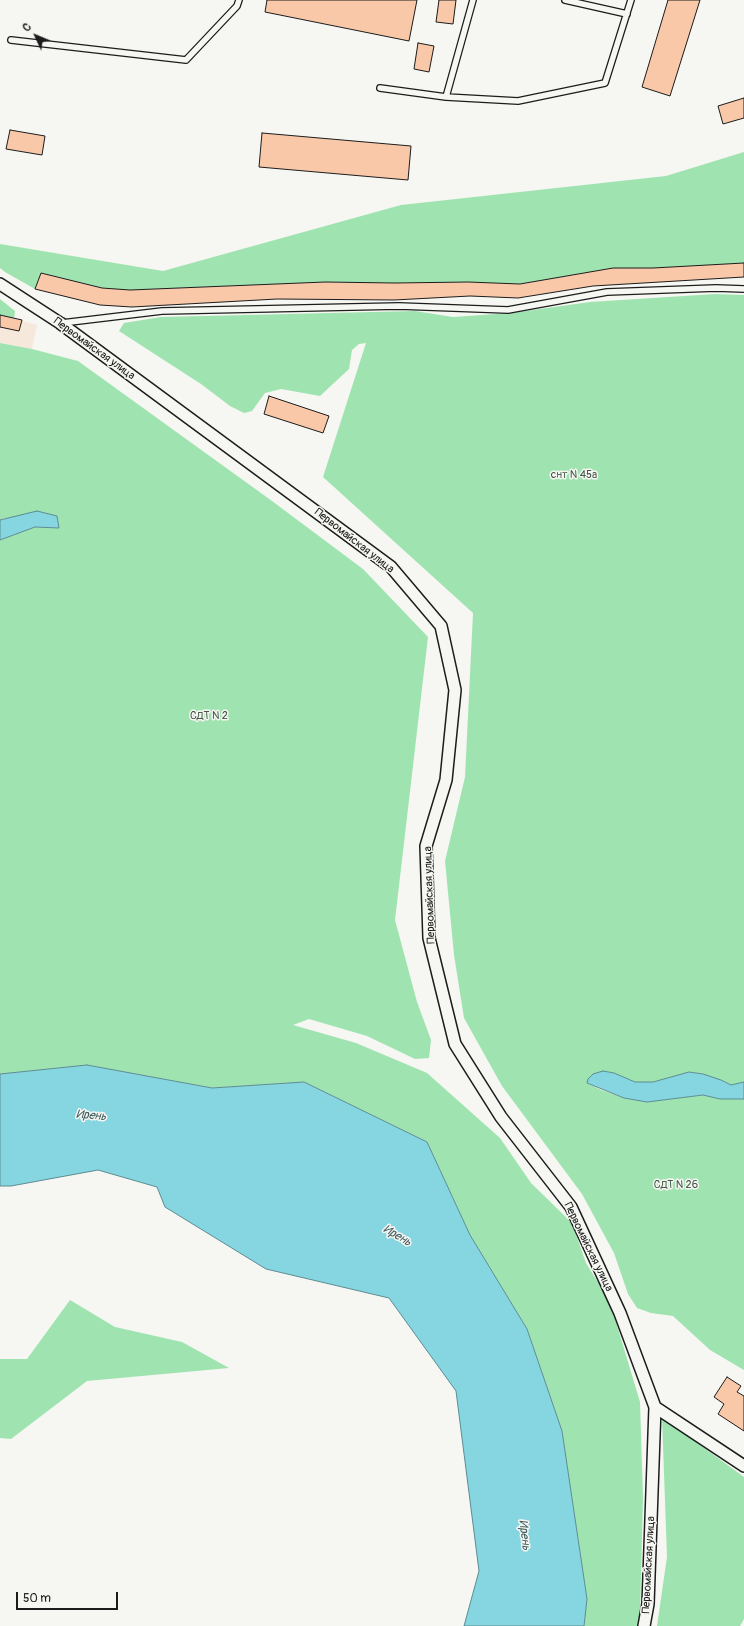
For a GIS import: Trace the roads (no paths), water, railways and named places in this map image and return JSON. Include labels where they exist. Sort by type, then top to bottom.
[{"type":"street","name":"Первомайская улица","points":[[0,284],[60,323],[391,567],[441,626],[455,690],[446,780],[426,846],[429,938],[456,1044],[501,1117],[571,1207],[620,1313],[655,1407],[648,1604],[644,1626]]},
{"type":"street","points":[[655,1407],[744,1466]]},
{"type":"lane","points":[[11,40],[186,60],[237,6],[239,0]]},
{"type":"lane","points":[[446,97],[473,0]]},
{"type":"lane","points":[[565,0],[627,14]]},
{"type":"lane","points":[[380,88],[446,97],[518,101],[605,83],[631,0]]},
{"type":"lane","points":[[60,323],[162,311],[399,306],[508,310],[607,292],[716,288],[744,289]]},
{"type":"water","points":[[37,511],[57,516],[59,528],[35,527],[0,540],[0,520]]},
{"type":"water","name":"Ирень","points":[[87,1065],[212,1088],[304,1082],[427,1142],[470,1235],[527,1329],[562,1431],[587,1599],[584,1626],[464,1626],[479,1571],[456,1391],[389,1298],[266,1269],[165,1207],[157,1187],[98,1170],[11,1186],[0,1186],[0,1074]]},
{"type":"water","points":[[603,1071],[614,1073],[635,1082],[653,1082],[689,1072],[703,1074],[731,1085],[744,1082],[744,1099],[720,1099],[703,1095],[647,1102],[624,1098],[587,1083],[588,1079],[593,1074]]},
{"type":"park label","name":"снт N 45а","points":[[574,475]]},
{"type":"park label","name":"СДТ N 2","points":[[209,716]]},
{"type":"park label","name":"СДТ N 26","points":[[676,1185]]}]
